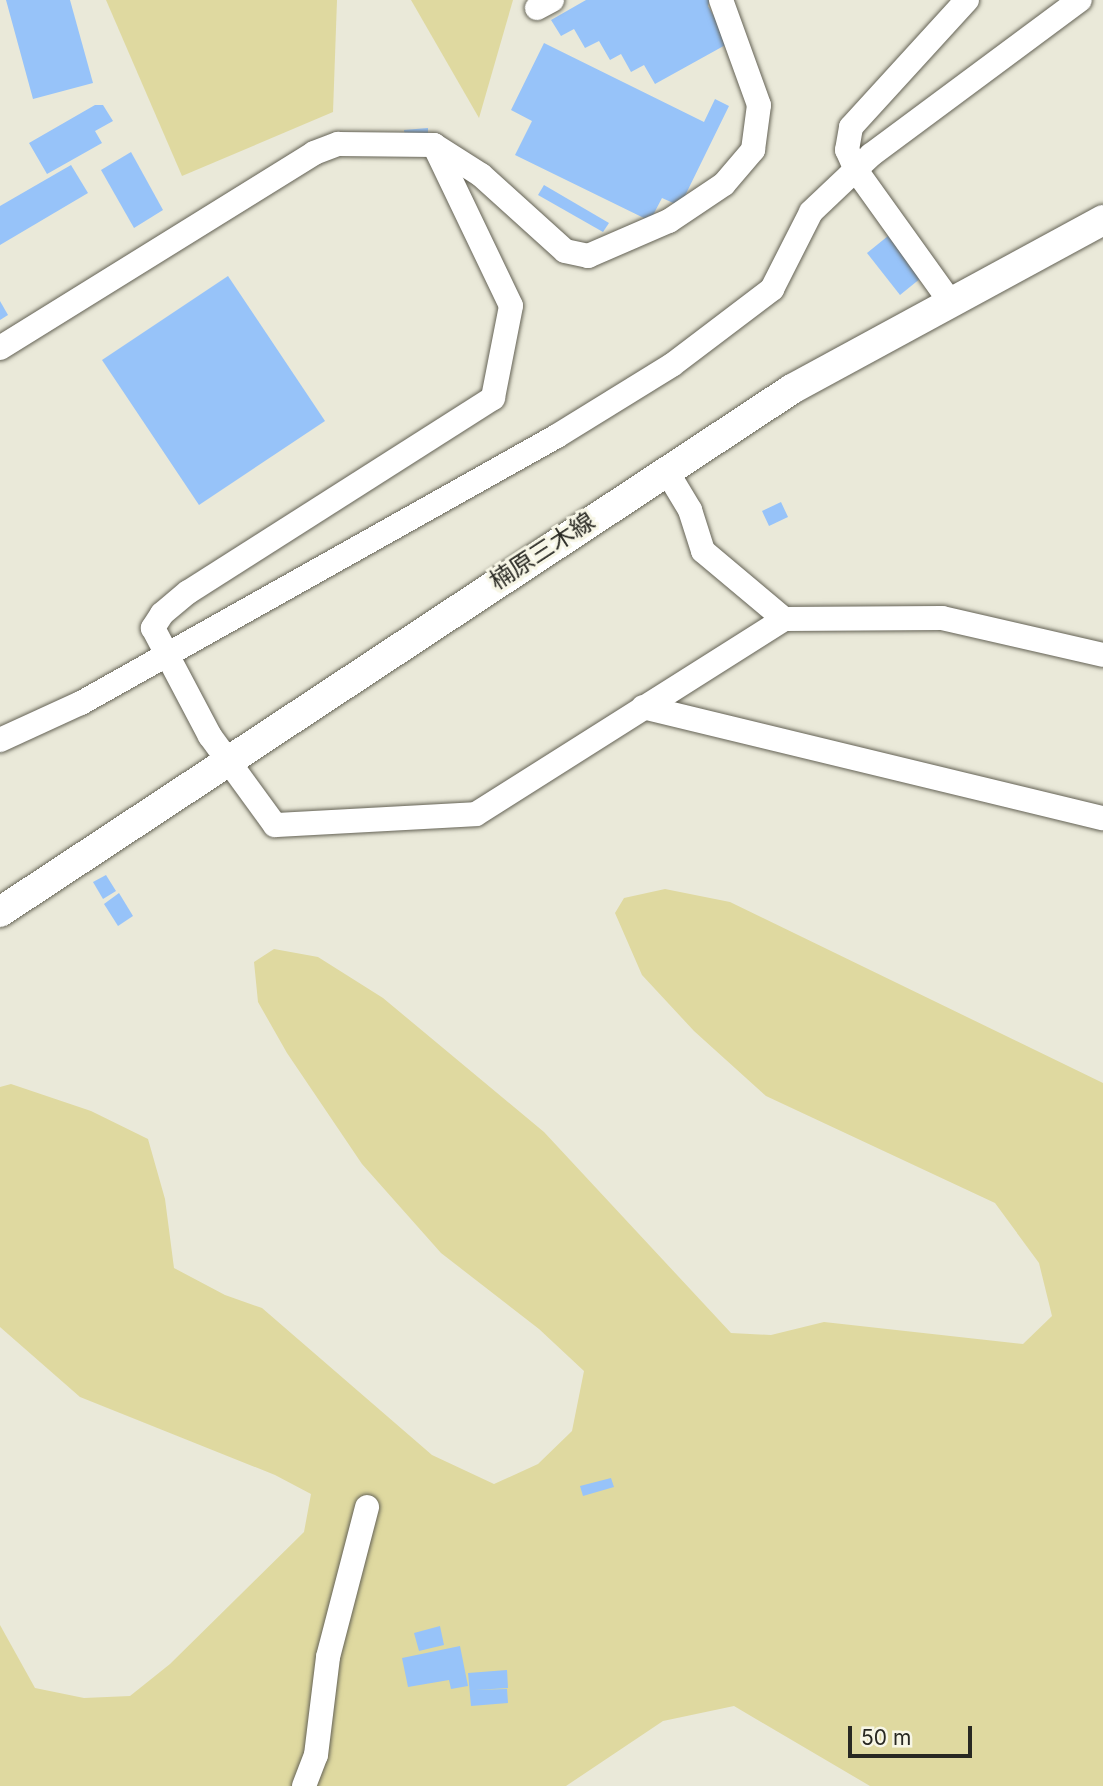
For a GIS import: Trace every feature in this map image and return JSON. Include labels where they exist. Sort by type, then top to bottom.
[{"type":"main road","name":"楠原三木線","points":[[0,912],[792,389],[949,300],[1103,219]]},
{"type":"street","points":[[0,348],[314,153],[338,144],[434,145],[481,175],[565,251],[588,256],[669,221],[724,184],[753,150],[759,104],[721,0]]},
{"type":"street","points":[[949,300],[856,170],[847,150],[851,127],[967,0]]},
{"type":"street","points":[[0,740],[81,703],[164,654],[558,436],[672,365],[772,289],[811,212],[856,170],[1080,0]]},
{"type":"street","points":[[434,145],[511,306],[494,398],[188,592],[162,614],[153,628],[164,654],[227,760],[275,825],[476,814],[784,619],[942,618],[1103,654]]},
{"type":"street","points":[[666,470],[690,510],[703,539],[703,551],[784,619]]},
{"type":"street","points":[[643,707],[1103,818]]},
{"type":"street","points":[[304,1786],[316,1755],[328,1657],[367,1507]]},
{"type":"shaded area","points":[[106,0],[337,0],[333,112],[182,176]]},
{"type":"shaded area","points":[[411,0],[513,0],[479,118]]},
{"type":"shaded area","points":[[665,889],[730,902],[1103,1083],[1103,1786],[870,1786],[734,1706],[663,1721],[566,1786],[0,1786],[0,1625],[35,1688],[84,1698],[130,1696],[170,1664],[304,1532],[311,1494],[275,1475],[80,1397],[0,1327],[0,1087],[11,1084],[91,1111],[148,1139],[165,1199],[174,1268],[225,1295],[262,1308],[432,1455],[494,1484],[538,1464],[572,1431],[584,1371],[539,1329],[441,1253],[362,1164],[287,1053],[258,1002],[254,962],[274,949],[318,957],[383,998],[544,1132],[731,1333],[771,1335],[824,1322],[1023,1344],[1052,1316],[1039,1263],[995,1203],[766,1096],[694,1031],[642,975],[615,913],[624,898]]},
{"type":"building","points":[[6,0],[70,0],[93,83],[33,99]]},
{"type":"building","points":[[586,0],[710,0],[708,6],[729,43],[655,84],[644,65],[631,72],[621,54],[610,60],[599,41],[585,48],[574,29],[561,36],[551,20]]},
{"type":"building","points":[[544,43],[704,122],[715,99],[729,106],[680,206],[662,198],[650,221],[515,155],[532,121],[511,110]]},
{"type":"building","points":[[95,105],[103,105],[113,121],[95,131],[102,143],[47,174],[29,143]]},
{"type":"building","points":[[428,128],[428,134],[405,137],[404,130]]},
{"type":"building","points":[[131,152],[163,210],[134,228],[101,170]]},
{"type":"building","points":[[71,165],[88,193],[0,245],[0,206]]},
{"type":"building","points":[[544,185],[609,223],[603,232],[538,195]]},
{"type":"building","points":[[888,236],[921,278],[900,295],[867,253]]},
{"type":"building","points":[[228,276],[325,421],[199,505],[102,360]]},
{"type":"building","points":[[0,301],[8,315],[0,320]]},
{"type":"building","points":[[781,502],[788,517],[769,526],[762,511]]},
{"type":"building","points":[[106,875],[116,891],[103,899],[93,882]]},
{"type":"building","points":[[119,893],[133,916],[118,926],[104,904]]},
{"type":"building","points":[[611,1478],[614,1487],[583,1496],[580,1486]]},
{"type":"building","points":[[440,1626],[444,1645],[419,1651],[414,1633]]},
{"type":"building","points":[[460,1646],[468,1686],[451,1689],[449,1680],[408,1687],[402,1658]]},
{"type":"building","points":[[507,1670],[508,1688],[475,1690],[507,1689],[508,1703],[471,1706],[468,1673]]}]
